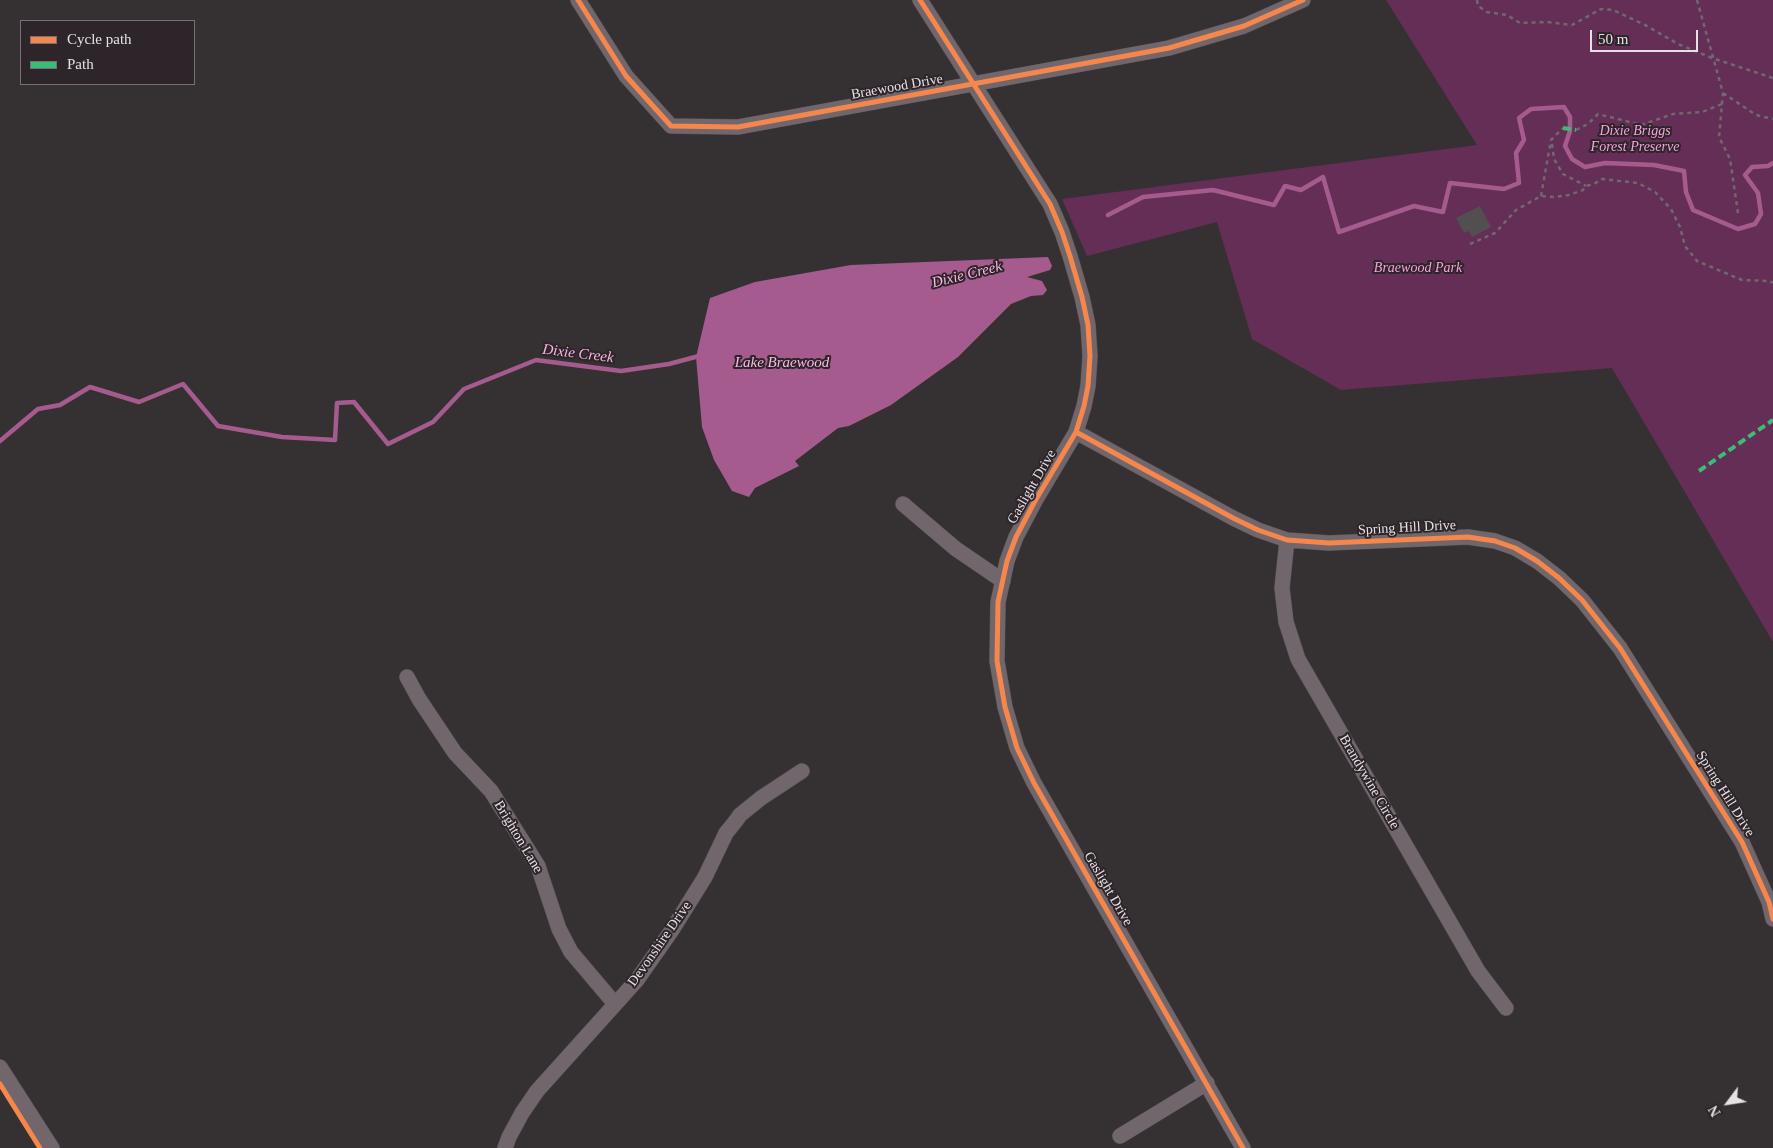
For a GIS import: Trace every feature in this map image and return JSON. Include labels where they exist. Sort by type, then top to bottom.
[{"type":"street","name":"Braewood Drive","points":[[578,0],[626,76],[671,126],[738,127],[1169,48],[1244,26],[1303,0]]},
{"type":"street","name":"Gaslight Drive","points":[[920,0],[1050,204],[1062,232],[1080,289],[1088,325],[1090,356],[1084,406],[1076,432],[1016,537],[998,602],[997,661],[1005,708],[1016,748],[1034,783],[1244,1148]]},
{"type":"street","name":"Spring Hill Drive","points":[[1076,432],[1233,518],[1258,530],[1287,540],[1329,543],[1468,537],[1495,541],[1515,548],[1537,561],[1559,578],[1582,600],[1620,648],[1742,842],[1769,902],[1773,919]]},
{"type":"street","points":[[904,504],[956,549],[1003,581]]},
{"type":"street","name":"Brandywine Circle","points":[[1287,540],[1283,581],[1284,605],[1286,622],[1298,659],[1478,971],[1506,1008]]},
{"type":"street","name":"Brighton Lane","points":[[407,677],[419,699],[455,753],[491,791],[538,866],[559,929],[571,952],[615,1004]]},
{"type":"street","name":"Devonshire Drive","points":[[505,1148],[522,1112],[537,1091],[637,980],[672,930],[705,877],[726,833],[740,815],[761,798],[802,771]]},
{"type":"street","points":[[0,1067],[52,1148]]},
{"type":"street","points":[[1120,1136],[1207,1083]]},
{"type":"path","points":[[1477,0],[1478,6],[1487,12],[1507,15],[1520,23],[1547,22],[1572,25],[1601,9],[1613,10],[1645,25],[1678,44],[1712,58],[1773,78]]},
{"type":"path","points":[[1697,0],[1723,93],[1720,137],[1730,159],[1738,213]]},
{"type":"path","points":[[1723,93],[1756,115],[1773,119]]},
{"type":"path","points":[[1576,130],[1588,124],[1598,114],[1641,125],[1673,114],[1702,112],[1722,104]]},
{"type":"path","points":[[1541,196],[1551,140],[1563,128]]},
{"type":"path","points":[[1551,140],[1554,158],[1563,174],[1586,186]]},
{"type":"path","points":[[1470,244],[1495,233],[1516,210],[1541,196],[1568,195],[1583,190],[1586,186],[1602,179],[1638,184],[1655,192],[1671,209],[1680,227],[1685,246],[1697,261],[1742,280],[1769,281],[1773,283]]},
{"type":"green space","name":"Dixie Briggs Forest Preserve","points":[[1386,0],[1773,0],[1773,642],[1612,368],[1341,390],[1252,339],[1217,222],[1087,256],[1062,199],[1477,145]]},
{"type":"water","name":"Lake Braewood","points":[[1048,257],[1052,266],[1050,270],[1027,277],[1042,281],[1047,290],[1043,295],[1031,296],[1011,304],[958,357],[891,405],[849,426],[838,428],[795,461],[799,466],[755,488],[749,497],[732,491],[714,460],[702,427],[696,357],[710,298],[755,282],[851,265]]},
{"type":"building","points":[[1480,206],[1491,227],[1472,237],[1469,231],[1464,233],[1456,218]]},
{"type":"waterway","name":"Dixie Creek","points":[[1108,215],[1143,197],[1213,190],[1274,205],[1285,186],[1301,190],[1323,177],[1339,232],[1414,206],[1443,212],[1450,183],[1504,189],[1519,183],[1516,153],[1524,140],[1519,118],[1531,109],[1564,107],[1570,117],[1570,131],[1565,146],[1572,159],[1585,167],[1605,163],[1654,165],[1684,171],[1686,192],[1693,210],[1738,229],[1755,224],[1761,214],[1758,193],[1745,175],[1752,167],[1768,166],[1773,163]]},
{"type":"waterway","name":"Dixie Creek","points":[[0,441],[38,409],[60,405],[90,387],[139,402],[183,384],[218,426],[282,437],[335,440],[337,403],[354,402],[388,444],[433,422],[464,389],[536,360],[621,371],[669,364],[699,356]]},
{"type":"marked path","points":[[1563,128],[1576,130]]},
{"type":"marked path","points":[[1699,471],[1773,420]]},
{"type":"cycle path","points":[[578,0],[626,76],[671,126],[738,127],[1169,48],[1244,26],[1303,0]]},
{"type":"cycle path","points":[[920,0],[1050,204],[1070,256],[1088,325],[1090,356],[1088,386],[1076,432],[1016,537],[1007,561],[998,602],[997,661],[1005,707],[1017,748],[1034,783],[1243,1148]]},
{"type":"cycle path","points":[[1076,432],[1233,518],[1258,530],[1287,540],[1329,543],[1468,537],[1495,541],[1515,548],[1537,561],[1559,578],[1582,600],[1620,648],[1742,842],[1769,902],[1773,919]]},
{"type":"cycle path","points":[[0,1084],[40,1148]]},
{"type":"park label","name":"Braewood Park","points":[[1418,268]]}]
